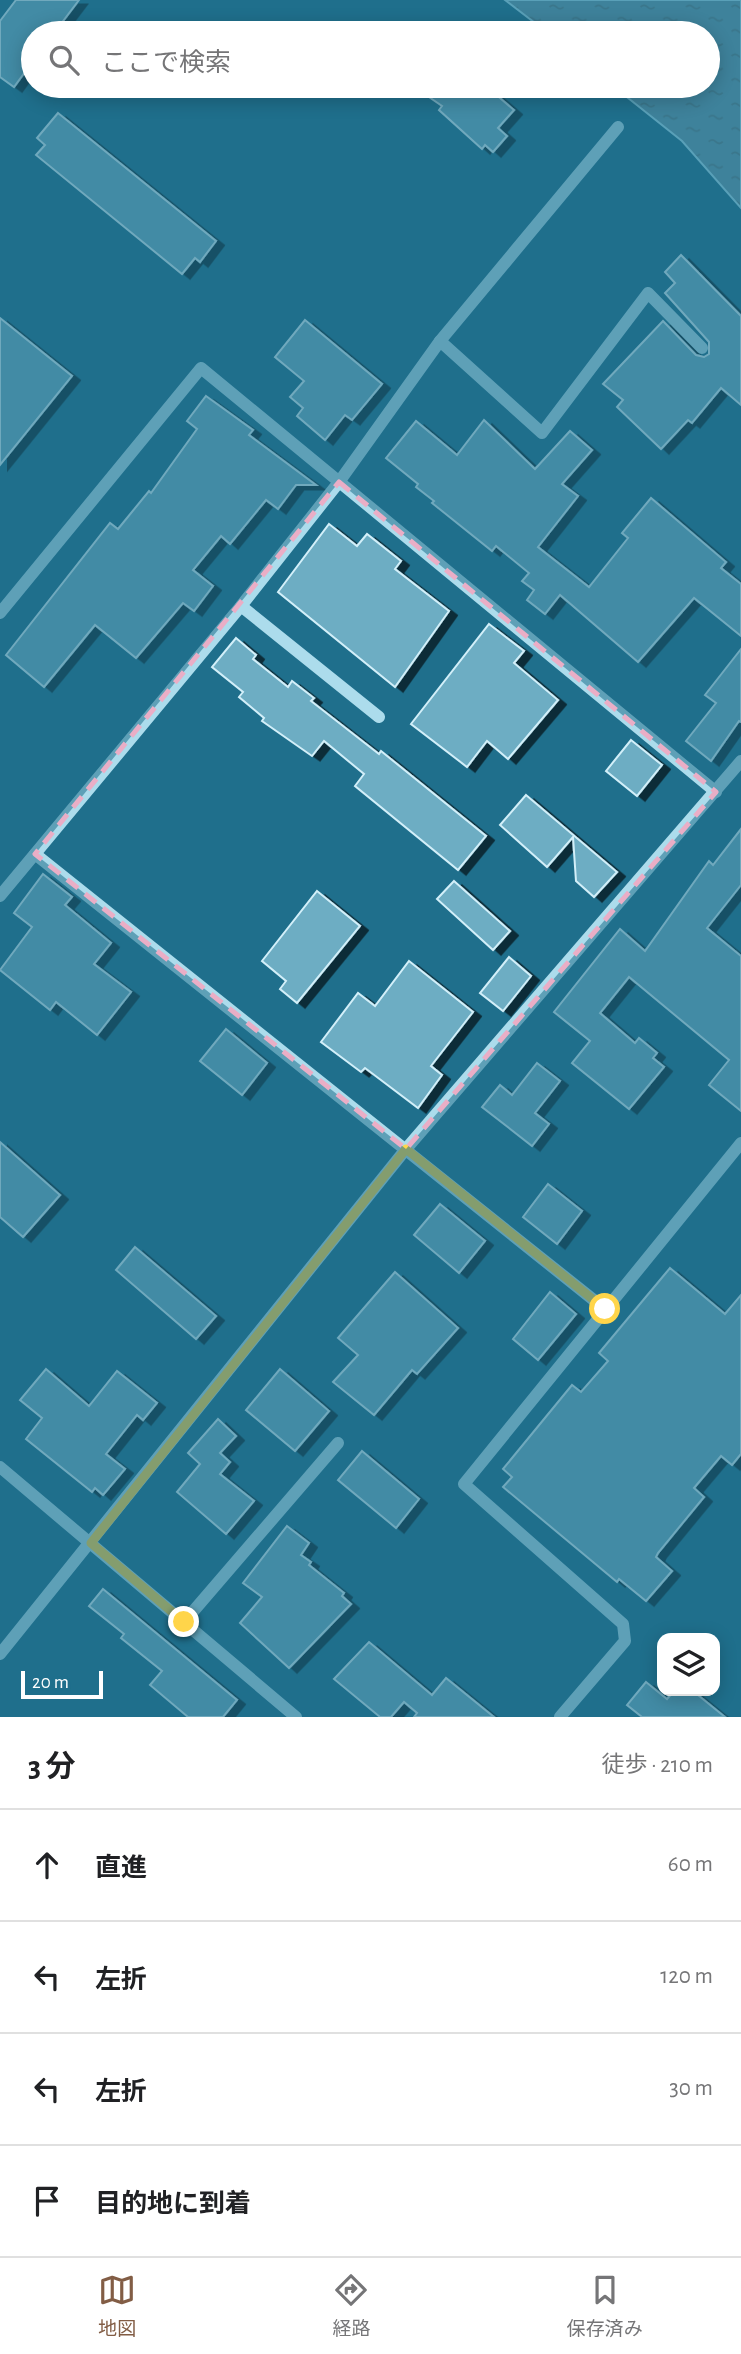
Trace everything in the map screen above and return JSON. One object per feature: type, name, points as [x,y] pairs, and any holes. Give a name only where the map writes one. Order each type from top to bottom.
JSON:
[{"type":"street","points":[[0,896],[241,606],[339,482],[440,341],[618,127]]},
{"type":"street","points":[[440,341],[542,433],[648,293],[702,348]]},
{"type":"street","points":[[0,614],[201,368],[716,792]]},
{"type":"street","points":[[241,606],[379,717]]},
{"type":"street","points":[[0,1654],[406,1149],[741,761]]},
{"type":"street","points":[[35,854],[605,1309]]},
{"type":"street","points":[[560,1717],[625,1641],[623,1624],[464,1484],[741,1143]]},
{"type":"street","points":[[184,1622],[338,1443]]},
{"type":"street","points":[[0,1467],[296,1717]]},
{"type":"highlighted area","points":[[339,482],[716,792],[406,1149],[35,854]]},
{"type":"water","points":[[505,0],[741,0],[741,208],[682,141],[628,98],[720,98],[720,21],[532,21]]},
{"type":"building","points":[[16,0],[79,0],[63,21],[21,21],[21,77],[14,87],[0,77],[0,21]]},
{"type":"building","points":[[430,98],[500,98],[514,110],[498,128],[507,136],[493,152],[485,145],[482,149],[439,110],[442,106]]},
{"type":"building","points":[[58,113],[216,241],[200,262],[195,258],[182,274],[36,155],[45,145],[37,138]]},
{"type":"building","points":[[681,255],[741,316],[741,405],[721,388],[692,423],[688,420],[661,449],[617,407],[623,400],[603,384],[663,321],[696,355],[704,357],[709,354],[709,342],[665,293],[675,283],[665,272]]},
{"type":"building","points":[[0,318],[72,376],[0,465]]},
{"type":"building","points":[[305,320],[382,384],[352,420],[345,415],[325,440],[297,416],[303,408],[290,397],[304,381],[275,357]]},
{"type":"building","points":[[206,396],[253,430],[249,435],[316,485],[296,485],[278,509],[266,500],[230,544],[221,536],[193,570],[213,586],[194,611],[183,603],[136,658],[95,625],[44,687],[6,655],[110,523],[118,529],[149,491],[151,493],[197,429],[187,421]]},
{"type":"building","points":[[484,420],[535,469],[570,431],[592,450],[562,484],[578,496],[538,547],[589,587],[628,538],[622,533],[651,498],[726,562],[721,568],[741,584],[741,636],[694,598],[638,662],[560,595],[545,614],[527,600],[534,590],[522,581],[529,573],[496,546],[492,551],[432,503],[434,501],[416,487],[418,484],[386,458],[416,421],[457,455]]},
{"type":"building","points":[[329,524],[357,546],[367,534],[401,561],[395,569],[449,611],[395,687],[278,592]]},
{"type":"building","points":[[489,624],[524,651],[514,663],[558,700],[508,759],[487,741],[467,767],[411,724]]},
{"type":"building","points":[[236,638],[256,655],[253,659],[288,687],[292,681],[314,698],[311,701],[379,754],[381,751],[486,836],[458,870],[355,786],[364,774],[324,741],[312,756],[262,721],[264,718],[239,697],[243,692],[212,667]]},
{"type":"building","points":[[741,649],[741,722],[739,721],[711,761],[686,741],[716,703],[705,695]]},
{"type":"building","points":[[631,740],[662,765],[637,796],[606,771]]},
{"type":"building","points":[[526,795],[617,872],[594,897],[576,881],[573,837],[547,867],[500,825]]},
{"type":"building","points":[[741,829],[741,885],[707,928],[741,956],[741,1111],[709,1085],[729,1060],[629,977],[600,1013],[635,1043],[639,1038],[657,1053],[653,1058],[664,1067],[629,1109],[572,1063],[590,1041],[554,1012],[620,929],[645,951],[709,861],[713,865]]},
{"type":"building","points":[[43,874],[72,897],[65,905],[111,943],[94,964],[131,992],[97,1035],[56,1002],[50,1010],[0,970],[32,927],[14,913]]},
{"type":"building","points":[[454,881],[510,931],[493,950],[437,899]]},
{"type":"building","points":[[317,891],[360,926],[297,1003],[280,989],[286,981],[262,961]]},
{"type":"building","points":[[509,957],[531,976],[503,1011],[480,993]]},
{"type":"building","points":[[409,961],[473,1012],[431,1066],[442,1075],[418,1108],[365,1068],[361,1072],[321,1042],[358,993],[375,1006]]},
{"type":"building","points":[[226,1029],[267,1063],[242,1095],[200,1061]]},
{"type":"building","points":[[537,1063],[560,1081],[535,1113],[549,1124],[532,1146],[482,1107],[500,1085],[512,1095]]},
{"type":"building","points":[[0,1142],[60,1195],[23,1237],[0,1217]]},
{"type":"building","points":[[548,1184],[582,1211],[557,1244],[523,1217]]},
{"type":"building","points":[[440,1204],[485,1241],[459,1273],[414,1235]]},
{"type":"building","points":[[135,1247],[216,1316],[196,1339],[116,1270]]},
{"type":"building","points":[[670,1268],[725,1314],[741,1295],[741,1454],[732,1465],[721,1456],[694,1488],[704,1497],[658,1553],[656,1557],[672,1571],[646,1601],[619,1579],[617,1582],[503,1487],[512,1477],[503,1469],[572,1385],[581,1392],[608,1361],[599,1353]]},
{"type":"building","points":[[395,1272],[458,1328],[417,1374],[412,1370],[374,1415],[333,1382],[358,1355],[338,1338]]},
{"type":"building","points":[[550,1292],[576,1314],[538,1360],[513,1339]]},
{"type":"building","points":[[46,1369],[89,1406],[117,1371],[157,1403],[143,1420],[137,1415],[106,1454],[125,1469],[103,1495],[95,1488],[92,1492],[26,1439],[42,1418],[20,1400]]},
{"type":"building","points":[[280,1369],[329,1411],[295,1451],[246,1410]]},
{"type":"building","points":[[218,1419],[236,1436],[220,1453],[230,1462],[220,1474],[254,1501],[226,1534],[177,1492],[200,1464],[188,1453]]},
{"type":"building","points":[[362,1451],[419,1499],[396,1528],[338,1480]]},
{"type":"building","points":[[287,1526],[309,1543],[301,1555],[311,1562],[309,1565],[344,1593],[342,1596],[351,1604],[289,1668],[240,1623],[262,1597],[243,1583]]},
{"type":"building","points":[[103,1589],[237,1700],[223,1717],[188,1717],[150,1685],[162,1671],[121,1638],[124,1634],[89,1606]]},
{"type":"building","points":[[369,1642],[432,1695],[446,1678],[494,1717],[414,1717],[417,1713],[404,1702],[391,1717],[380,1717],[334,1679]]},
{"type":"building","points":[[646,1682],[657,1691],[657,1696],[667,1699],[670,1696],[699,1696],[725,1717],[642,1717],[627,1705]]},
{"type":"route","points":[[184,1622],[91,1543],[406,1149],[605,1309]]}]
